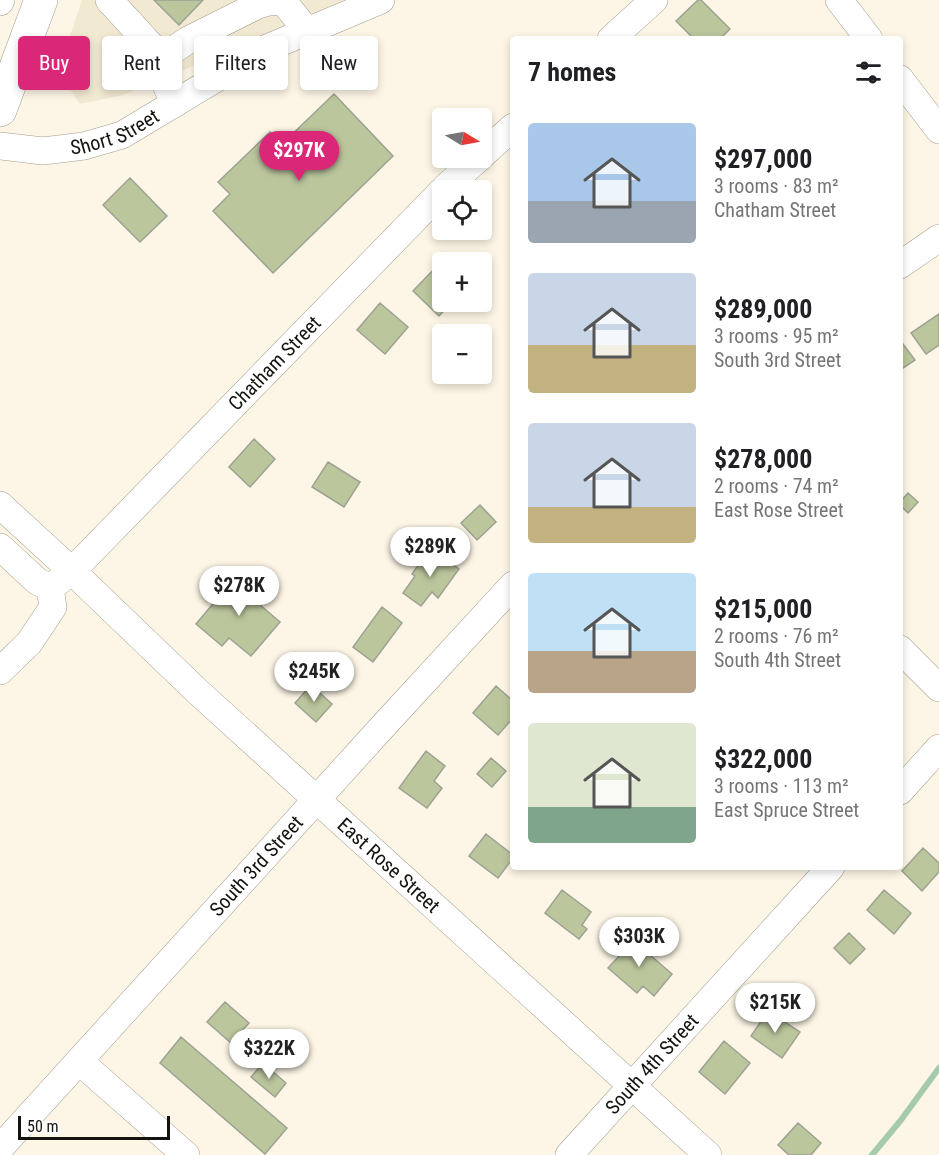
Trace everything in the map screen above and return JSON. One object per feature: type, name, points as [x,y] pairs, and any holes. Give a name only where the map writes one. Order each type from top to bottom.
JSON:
[{"type":"main road","points":[[0,110],[40,0]]},
{"type":"street","points":[[109,0],[142,36]]},
{"type":"street","points":[[182,44],[258,5],[282,0],[307,31]]},
{"type":"street","points":[[614,36],[654,0]]},
{"type":"street","points":[[839,0],[867,36]]},
{"type":"street","name":"Short Street","points":[[0,146],[43,151],[84,146],[122,135],[265,49],[362,3]]},
{"type":"street","points":[[903,83],[939,130]]},
{"type":"street","points":[[168,90],[174,104]]},
{"type":"street","name":"Chatham Street","points":[[492,145],[510,130]]},
{"type":"street","name":"Chatham Street","points":[[50,588],[72,571],[437,195],[467,168]]},
{"type":"street","points":[[903,263],[939,238]]},
{"type":"street","name":"East Rose Street","points":[[0,505],[197,691],[708,1155]]},
{"type":"street","points":[[0,547],[37,581],[50,588],[53,607],[29,643],[0,671]]},
{"type":"street","name":"South 3rd Street","points":[[0,1148],[510,588]]},
{"type":"street","points":[[903,652],[939,688]]},
{"type":"street","points":[[903,788],[939,748]]},
{"type":"street","name":"South 4th Street","points":[[569,1155],[828,870]]},
{"type":"street","points":[[80,1061],[186,1155]]},
{"type":"shaded area","points":[[82,0],[354,0],[266,36],[194,36],[194,66],[182,71],[182,36],[102,36],[102,90],[135,90],[123,95],[80,104],[70,90],[90,90],[90,36],[70,36]]},
{"type":"building","points":[[154,0],[203,0],[179,25]]},
{"type":"building","points":[[698,0],[701,0],[730,29],[723,36],[691,36],[676,21]]},
{"type":"building","points":[[334,94],[393,156],[273,273],[213,211],[230,194],[218,182],[270,132],[282,144]]},
{"type":"building","points":[[130,178],[167,216],[140,242],[103,205]]},
{"type":"building","points":[[432,271],[432,309],[413,291]]},
{"type":"building","points":[[380,303],[408,327],[385,354],[357,330]]},
{"type":"building","points":[[939,314],[939,345],[926,354],[911,333]]},
{"type":"building","points":[[903,344],[915,360],[903,368]]},
{"type":"building","points":[[254,439],[275,459],[250,487],[229,467]]},
{"type":"building","points":[[328,462],[360,482],[344,507],[312,487]]},
{"type":"building","points":[[908,493],[918,502],[908,513],[903,508],[903,499]]},
{"type":"building","points":[[480,505],[496,522],[477,540],[461,523]]},
{"type":"building","points":[[430,548],[459,569],[438,598],[432,592],[421,606],[403,593],[415,576],[412,574]]},
{"type":"building","points":[[239,573],[266,596],[259,604],[280,622],[251,656],[229,638],[222,646],[196,624]]},
{"type":"building","points":[[382,607],[402,623],[373,662],[353,647]]},
{"type":"building","points":[[311,685],[332,704],[316,722],[295,703]]},
{"type":"building","points":[[496,686],[510,698],[510,721],[498,735],[473,713]]},
{"type":"building","points":[[426,751],[445,766],[434,781],[442,788],[427,808],[399,788]]},
{"type":"building","points":[[491,758],[506,771],[492,787],[477,774]]},
{"type":"building","points":[[486,834],[510,853],[510,862],[498,878],[469,856]]},
{"type":"building","points":[[923,848],[939,863],[939,872],[922,891],[903,870]]},
{"type":"building","points":[[562,890],[591,912],[582,925],[587,929],[579,939],[545,913]]},
{"type":"building","points":[[884,890],[911,913],[894,934],[867,910]]},
{"type":"building","points":[[849,933],[865,949],[850,964],[834,948]]},
{"type":"building","points":[[626,934],[672,974],[654,996],[643,986],[637,993],[608,968],[622,953],[615,946]]},
{"type":"building","points":[[225,1002],[249,1023],[231,1043],[207,1022]]},
{"type":"building","points":[[768,1011],[800,1032],[782,1058],[751,1036]]},
{"type":"building","points":[[181,1037],[287,1128],[265,1154],[160,1063]]},
{"type":"building","points":[[724,1041],[750,1063],[725,1094],[699,1072]]},
{"type":"building","points":[[263,1063],[286,1083],[275,1097],[251,1077]]},
{"type":"building","points":[[798,1123],[821,1143],[811,1155],[789,1155],[778,1145]]},
{"type":"waterway","points":[[872,1155],[939,1068]]}]
